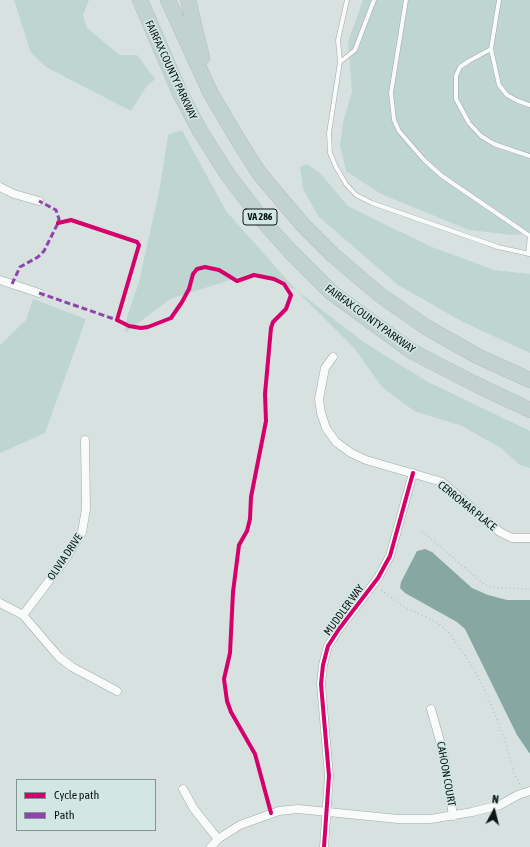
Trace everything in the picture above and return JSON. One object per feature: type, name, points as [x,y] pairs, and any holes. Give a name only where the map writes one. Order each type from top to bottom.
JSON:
[{"type":"highway","name":"FAIRFAX COUNTY PARKWAY","points":[[140,0],[180,93],[200,131],[228,175],[263,221],[290,251],[332,293],[413,352],[470,382],[530,410]]},
{"type":"highway","name":"VA 286","points":[[168,0],[211,94],[260,173],[302,224],[333,255],[380,295],[426,327],[477,356],[530,380]]},
{"type":"highway","points":[[188,0],[211,94]]},
{"type":"street","points":[[0,187],[14,194],[39,202]]},
{"type":"street","points":[[0,280],[39,293]]},
{"type":"street","name":"CERROMAR PLACE","points":[[333,357],[325,368],[319,399],[321,414],[326,428],[336,442],[351,453],[366,460],[442,482],[500,532],[512,538],[530,538]]},
{"type":"street","name":"OLIVIA DRIVE","points":[[23,615],[67,557],[82,532],[86,509],[86,440]]},
{"type":"street","name":"MUDDLER WAY","points":[[324,847],[329,776],[321,684],[323,665],[328,646],[339,628],[378,578],[390,556],[413,473]]},
{"type":"street","points":[[0,603],[23,615],[59,657],[72,667],[117,691]]},
{"type":"street","name":"CAHOON COURT","points":[[430,709],[444,754],[453,816]]},
{"type":"street","points":[[183,790],[194,810],[218,839]]},
{"type":"street","points":[[211,847],[218,839],[240,825],[279,811],[298,809],[398,819],[431,819],[453,816],[500,805],[518,795],[530,791]]},
{"type":"lane","points":[[347,0],[340,22],[338,40],[340,62],[329,133],[330,153],[336,168],[346,184],[356,195],[372,203],[498,247],[529,254],[530,236],[442,176],[424,160],[399,131],[394,120],[392,93],[406,0]]},
{"type":"lane","points":[[340,62],[355,50],[374,0]]},
{"type":"lane","points":[[499,0],[491,49],[499,85],[507,95],[530,105]]},
{"type":"lane","points":[[491,49],[460,67],[456,76],[456,99],[469,123],[481,136],[494,144],[530,156]]},
{"type":"path","points":[[422,531],[486,584],[504,588],[530,589]]},
{"type":"path","points":[[381,590],[401,605],[438,623],[449,633],[474,669],[488,697],[506,743],[514,773],[522,788]]},
{"type":"green space","points":[[14,0],[89,0],[83,15],[87,28],[120,55],[137,55],[155,79],[146,87],[131,111],[46,67],[31,53]]},
{"type":"green space","points":[[363,0],[530,0],[530,233],[513,235],[469,230],[381,194],[346,171],[340,145],[343,122],[352,92],[348,42]]},
{"type":"green space","points":[[182,130],[226,211],[296,290],[252,273],[170,299],[125,333],[127,317],[139,282],[160,187],[168,135]]},
{"type":"green space","points":[[307,164],[320,173],[348,206],[388,226],[432,247],[494,270],[530,274],[530,353],[463,322],[398,285],[319,217],[303,189],[300,167]]},
{"type":"green space","points":[[296,290],[365,343],[428,382],[530,431],[530,468],[520,465],[501,448],[462,426],[414,411],[382,387],[355,349]]},
{"type":"green space","points":[[33,299],[86,319],[45,433],[0,453],[0,345],[26,320]]},
{"type":"water","points":[[425,549],[432,552],[472,588],[488,595],[507,600],[530,600],[530,754],[517,735],[465,629],[457,622],[405,593],[400,588],[401,582],[417,551]]},
{"type":"marked path","points":[[12,284],[20,267],[38,257],[44,251],[58,223],[59,219],[56,210],[39,201]]},
{"type":"marked path","points":[[39,293],[117,320]]},
{"type":"cycle path","points":[[58,223],[71,220],[137,242],[139,245],[117,320],[129,326],[141,328],[148,327],[171,318],[189,289],[193,274],[197,269],[205,267],[219,270],[237,281],[254,275],[274,279],[284,284],[291,295],[286,309],[273,322],[271,328],[265,394],[266,421],[251,497],[250,519],[247,531],[239,545],[233,592],[230,653],[224,679],[227,701],[231,712],[255,754],[271,813]]},
{"type":"cycle path","points":[[324,847],[329,776],[321,684],[323,665],[328,646],[339,629],[378,578],[390,556],[413,473]]}]
